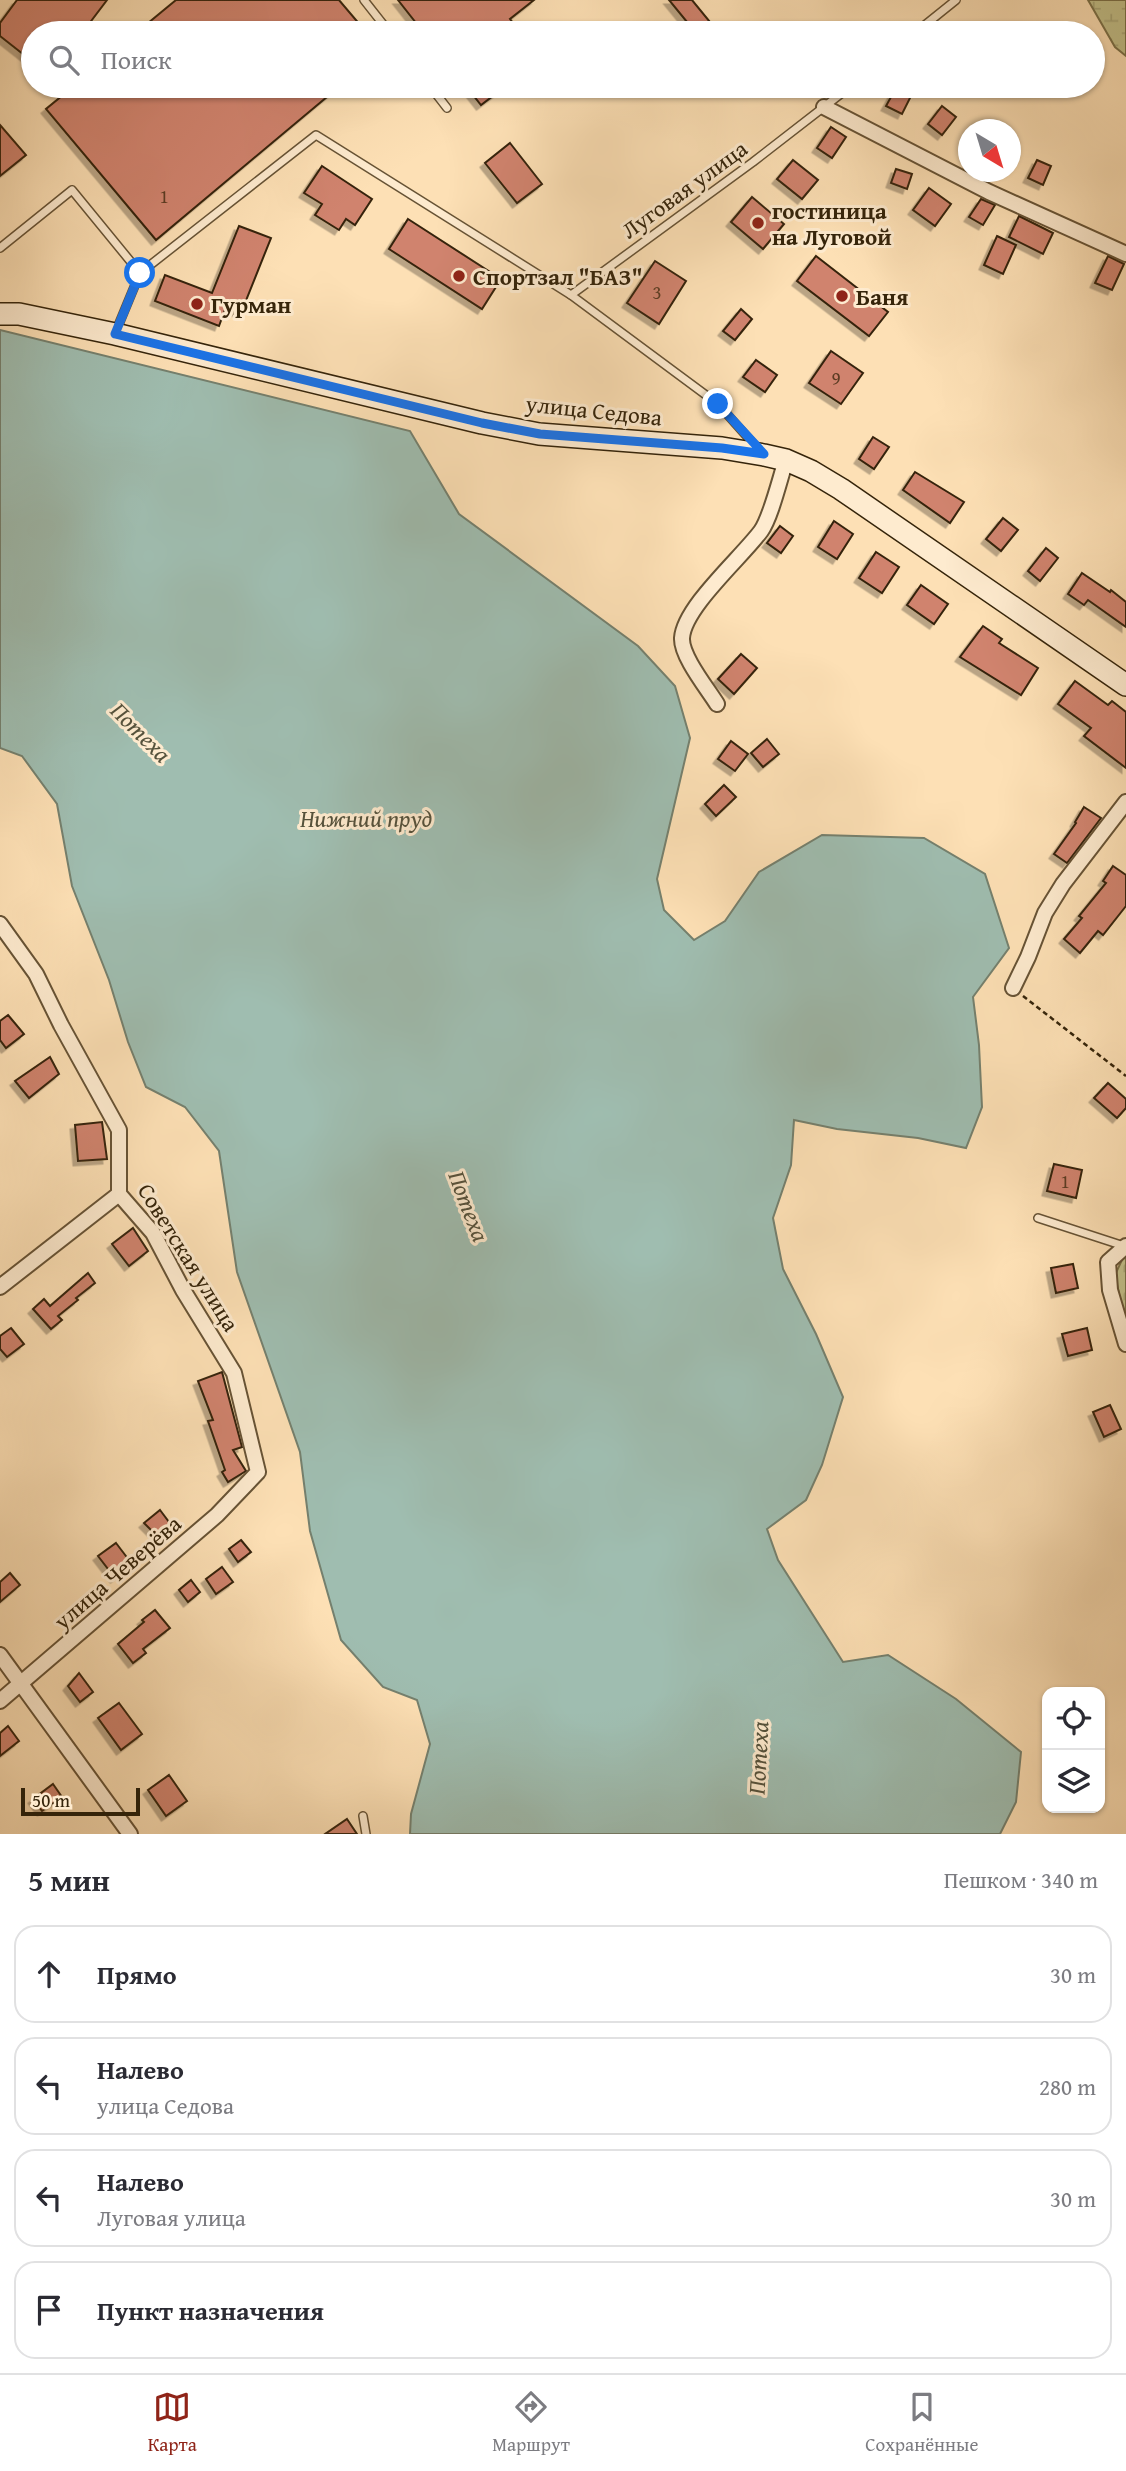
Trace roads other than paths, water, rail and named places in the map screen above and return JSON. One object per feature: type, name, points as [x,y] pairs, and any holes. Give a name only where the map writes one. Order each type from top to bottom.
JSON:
[{"type":"main road","name":"улица Седова","points":[[0,314],[19,314],[115,334],[482,423],[540,434],[722,448],[786,460],[841,489],[1126,685]]},
{"type":"street","points":[[824,107],[989,192],[1126,254]]},
{"type":"street","points":[[717,704],[684,651],[684,629],[694,611],[725,571],[763,529],[786,460]]},
{"type":"street","points":[[1013,988],[1045,913],[1063,884],[1126,802]]},
{"type":"street","name":"Советская улица","points":[[0,924],[36,974],[119,1130],[119,1194],[153,1233],[183,1290],[234,1373],[258,1472]]},
{"type":"street","points":[[0,1287],[119,1194]]},
{"type":"street","points":[[1125,1246],[1108,1262],[1110,1290],[1126,1344]]},
{"type":"street","name":"улица Чеверёва","points":[[0,1701],[217,1515],[258,1472]]},
{"type":"street","points":[[0,1655],[130,1834]]},
{"type":"lane","points":[[365,0],[381,21]]},
{"type":"lane","points":[[930,21],[956,0]]},
{"type":"lane","points":[[439,98],[447,108]]},
{"type":"lane","name":"Луговая улица","points":[[571,295],[836,98]]},
{"type":"lane","points":[[115,334],[140,273],[316,135],[571,295],[718,404],[764,454]]},
{"type":"lane","points":[[0,248],[72,190],[140,273]]},
{"type":"lane","points":[[1038,1219],[1125,1246]]},
{"type":"lane","points":[[363,1816],[366,1834]]},
{"type":"water","name":"Нижний пруд","points":[[0,330],[410,431],[459,514],[638,646],[675,686],[690,738],[657,879],[664,910],[694,940],[725,921],[759,872],[822,835],[924,838],[985,874],[1009,948],[973,997],[982,1107],[966,1148],[918,1138],[837,1129],[794,1120],[791,1165],[773,1218],[783,1269],[816,1334],[843,1397],[822,1465],[806,1500],[767,1529],[778,1560],[843,1662],[888,1655],[956,1699],[1021,1752],[1016,1802],[1000,1834],[410,1834],[411,1814],[430,1744],[417,1700],[383,1687],[341,1640],[310,1531],[300,1452],[237,1272],[219,1151],[185,1107],[146,1087],[128,1042],[109,980],[72,886],[57,804],[22,756],[0,748]]},
{"type":"place","name":"гостиница на Луговой","points":[[758,223]]},
{"type":"place","name":"Спортзал \"БАЗ\"","points":[[459,276]]},
{"type":"place","name":"Баня","points":[[842,296]]},
{"type":"place","name":"Гурман","points":[[197,304]]},
{"type":"water label","name":"Потеха","points":[[141,732]]},
{"type":"water label","name":"Потеха","points":[[469,1206]]},
{"type":"water label","name":"Потеха","points":[[758,1758]]}]
